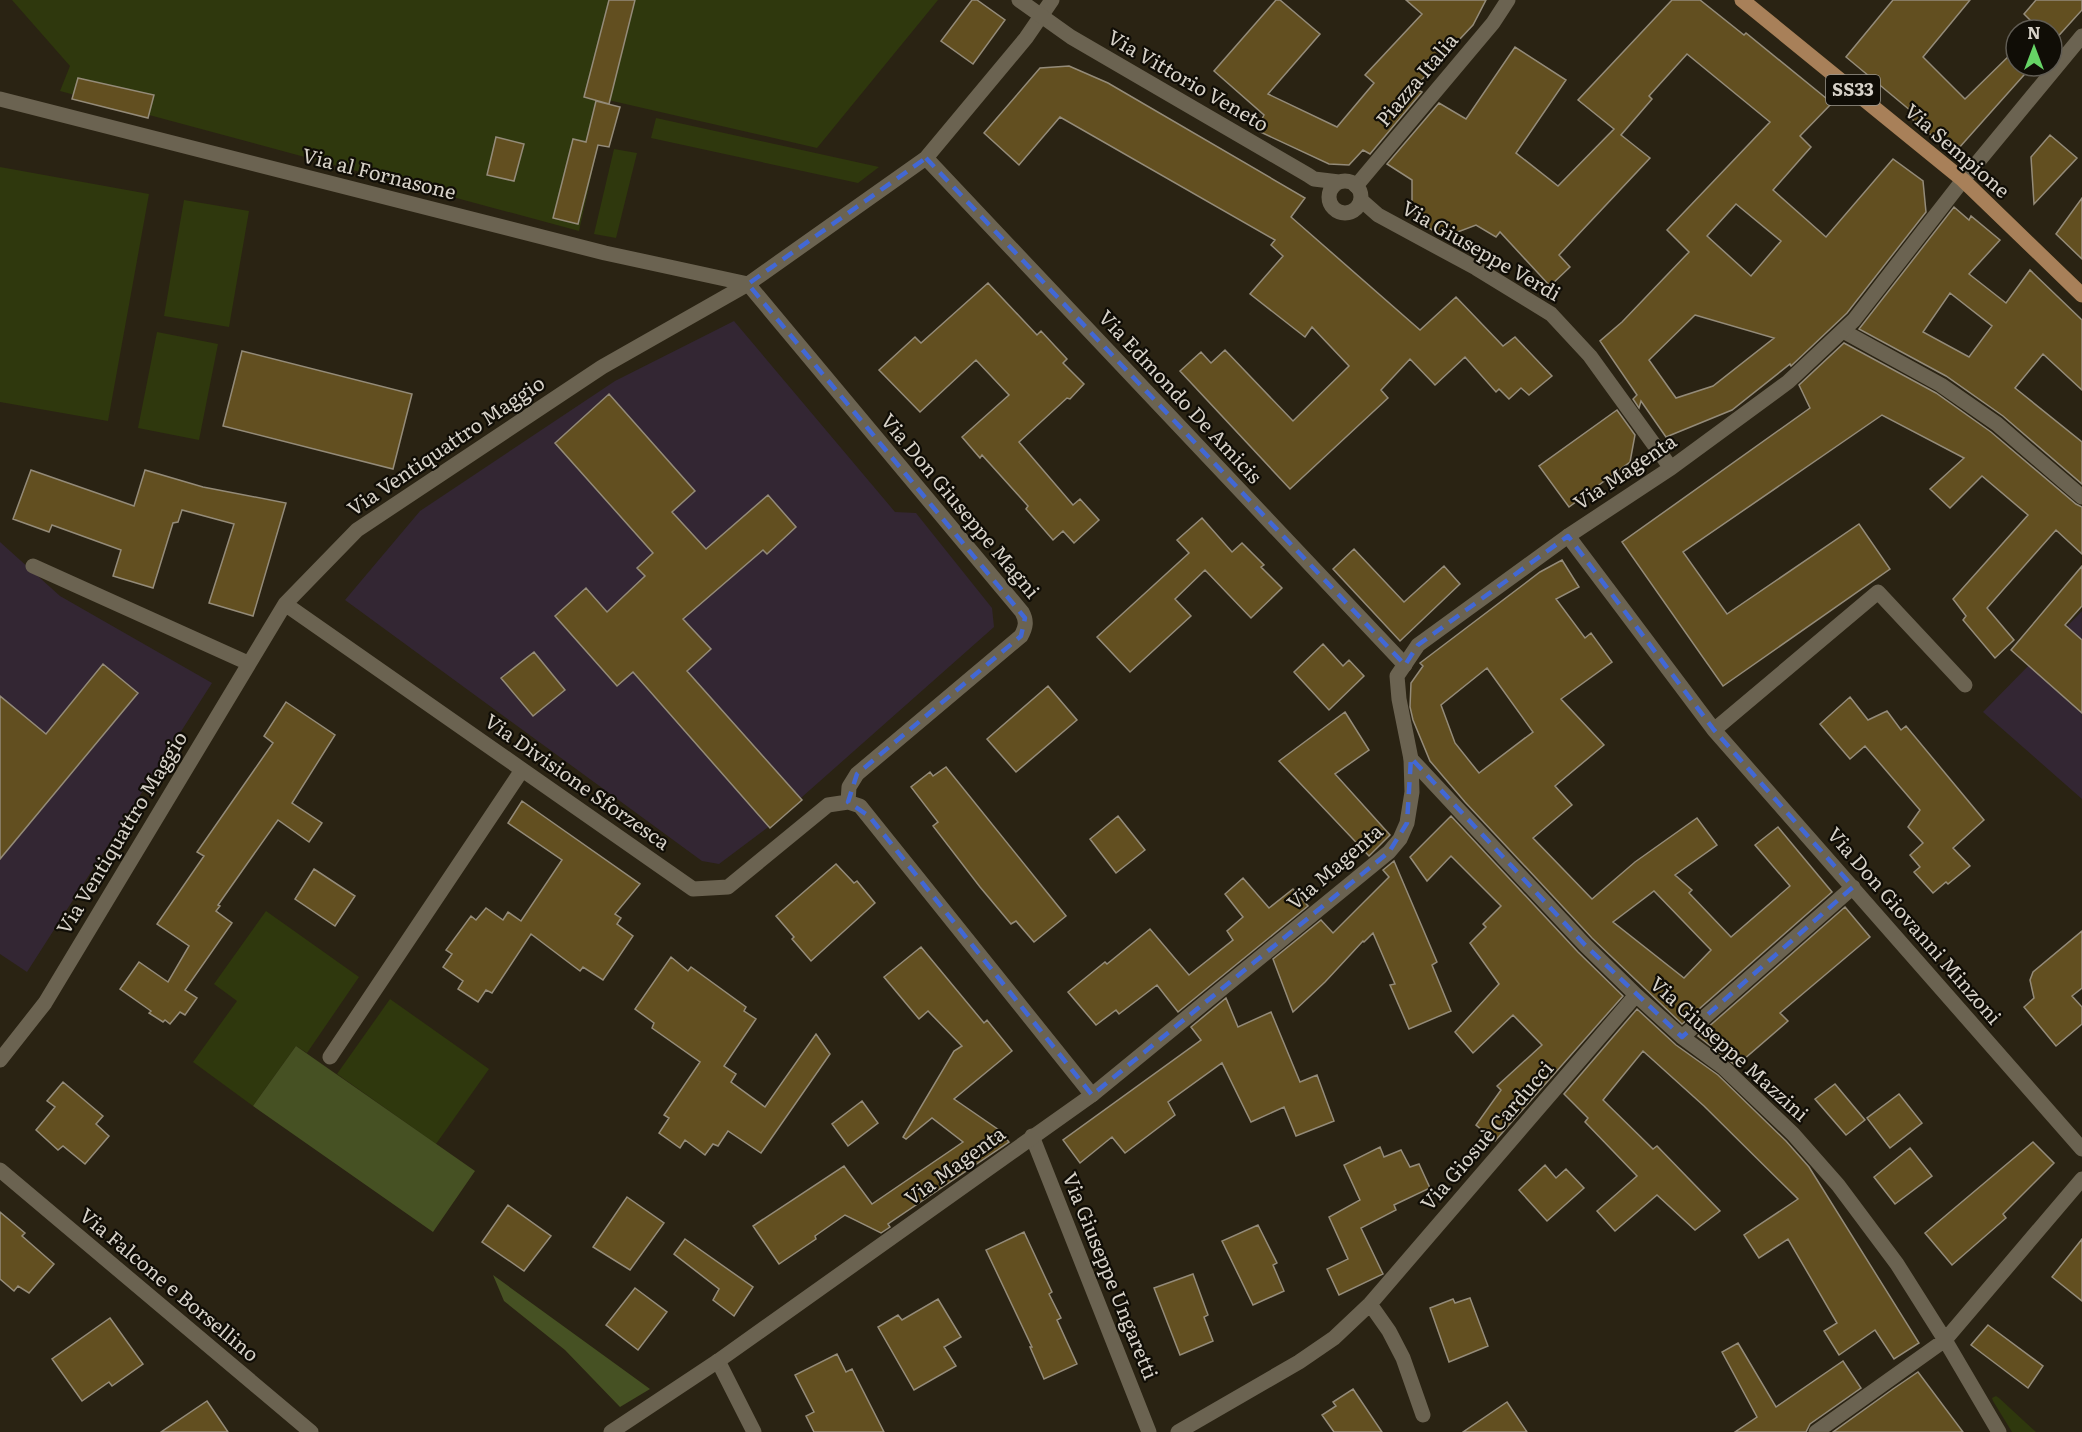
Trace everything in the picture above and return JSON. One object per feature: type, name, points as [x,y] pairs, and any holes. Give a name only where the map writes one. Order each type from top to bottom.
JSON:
[{"type":"main road","name":"Via Sempione","points":[[1742,0],[1963,180],[2082,295]]},
{"type":"street","name":"Via Vittorio Veneto","points":[[1019,0],[1041,18],[1071,37],[1314,179],[1330,198]]},
{"type":"street","name":"Via Ventiquattro Maggio","points":[[0,1060],[45,1003],[285,604],[357,530],[602,367],[748,284],[926,158],[1026,38],[1052,0]]},
{"type":"street","name":"Piazza Italia","points":[[1356,199],[1493,23],[1508,0]]},
{"type":"street","name":"Via Magenta","points":[[611,1432],[718,1361],[1092,1095],[1389,852],[1400,839],[1407,823],[1412,792],[1411,759],[1399,699],[1397,676],[1418,645],[1568,536],[1671,468],[1788,382],[1854,320],[1963,180],[2082,36]]},
{"type":"street","name":"Via al Fornasone","points":[[0,99],[605,254],[748,284]]},
{"type":"street","name":"Via Edmondo De Amicis","points":[[926,158],[1405,665]]},
{"type":"street","name":"Via Vittorio Veneto","points":[[1314,179],[1339,182]]},
{"type":"street","points":[[1348,181],[1356,199],[1342,212],[1334,207],[1330,198],[1332,189],[1339,182],[1348,181]]},
{"type":"street","name":"Via Giuseppe Verdi","points":[[1356,199],[1378,215],[1476,268],[1551,314],[1590,356],[1671,468]]},
{"type":"street","name":"Via Don Giuseppe Magni","points":[[748,284],[1025,618],[1021,636],[857,774],[849,787],[848,802]]},
{"type":"street","points":[[1843,331],[1950,391],[1997,424],[2082,497]]},
{"type":"street","name":"Via Don Giovanni Minzoni","points":[[1568,536],[1714,730],[2082,1149]]},
{"type":"street","points":[[33,566],[248,663]]},
{"type":"street","points":[[1714,730],[1878,592],[1965,685]]},
{"type":"street","name":"Via Divisione Sforzesca","points":[[285,604],[693,889],[728,887],[822,809],[828,805],[848,802]]},
{"type":"street","name":"Via Giuseppe Mazzini","points":[[1411,759],[1585,945],[1682,1037],[1724,1068],[1793,1134],[1838,1185],[1897,1264],[1999,1432]]},
{"type":"street","points":[[330,1057],[522,770]]},
{"type":"street","points":[[848,802],[860,806],[1092,1095]]},
{"type":"street","points":[[1682,1037],[1853,887]]},
{"type":"street","name":"Via Giosuè Carducci","points":[[1178,1432],[1299,1362],[1334,1338],[1370,1304],[1636,995]]},
{"type":"street","name":"Via Giuseppe Ungaretti","points":[[1032,1136],[1149,1432]]},
{"type":"street","name":"Via Falcone e Borsellino","points":[[0,1170],[311,1432]]},
{"type":"street","points":[[1816,1432],[1945,1340],[2082,1179]]},
{"type":"street","points":[[1370,1304],[1389,1331],[1403,1358],[1423,1415]]},
{"type":"street","points":[[718,1361],[754,1432]]},
{"type":"highlighted area","points":[[926,158],[1405,665],[1418,645],[1568,536],[1714,730],[1853,887],[1682,1037],[1585,945],[1411,758],[1407,823],[1389,852],[1092,1095],[869,816],[848,802],[857,774],[1021,636],[1025,618],[748,284]]},
{"type":"shaded area","points":[[734,321],[895,512],[916,513],[992,608],[994,627],[767,828],[719,864],[702,861],[345,600],[420,511],[615,381]]},
{"type":"shaded area","points":[[0,542],[60,596],[212,683],[27,972],[0,954]]},
{"type":"shaded area","points":[[2082,611],[2082,799],[1983,712]]},
{"type":"green space","points":[[12,0],[938,0],[817,148],[608,100],[579,231],[60,91],[70,66]]},
{"type":"green space","points":[[656,118],[879,167],[858,183],[651,138]]},
{"type":"green space","points":[[614,149],[637,153],[616,238],[594,234]]},
{"type":"green space","points":[[0,167],[149,194],[108,421],[0,402]]},
{"type":"green space","points":[[184,200],[249,211],[229,327],[164,316]]},
{"type":"green space","points":[[157,332],[218,344],[199,440],[138,428]]},
{"type":"green space","points":[[266,911],[359,977],[307,1053],[296,1046],[253,1106],[193,1062],[237,1001],[214,984]]},
{"type":"green space","points":[[390,999],[489,1069],[436,1144],[337,1074]]},
{"type":"green space","points":[[296,1046],[475,1171],[433,1232],[253,1106]]},
{"type":"green space","points":[[493,1275],[650,1389],[620,1407],[565,1350],[504,1301]]},
{"type":"green space","points":[[1996,1396],[2036,1432],[2012,1432],[1993,1401],[1992,1398]]},
{"type":"building","points":[[609,0],[635,0],[609,104],[584,97]]},
{"type":"building","points":[[972,0],[977,0],[1005,20],[973,64],[941,41]]},
{"type":"building","points":[[1276,0],[1280,0],[1320,34],[1268,94],[1337,127],[1374,83],[1365,75],[1422,14],[1406,0],[1486,0],[1473,25],[1414,88],[1422,92],[1370,154],[1363,150],[1349,165],[1329,164],[1256,130],[1264,115],[1214,71]]},
{"type":"building","points":[[1672,0],[1700,0],[1744,35],[1746,33],[1832,103],[1800,136],[1811,147],[1773,190],[1826,237],[1893,159],[1923,181],[1926,212],[1847,313],[1791,366],[1790,364],[1732,410],[1666,437],[1641,401],[1639,408],[1633,399],[1637,395],[1600,341],[1622,322],[1689,252],[1667,230],[1770,122],[1687,54],[1649,96],[1652,99],[1621,135],[1650,158],[1559,255],[1570,267],[1550,286],[1500,232],[1496,237],[1476,225],[1455,233],[1444,234],[1423,225],[1416,216],[1412,204],[1412,180],[1387,164],[1439,103],[1466,119],[1515,47],[1566,80],[1516,153],[1558,186],[1614,129],[1578,100]],"holes":[[[1736,204],[1781,241],[1751,276],[1707,236]],[[1695,315],[1774,338],[1713,386],[1676,398],[1649,360]]]},
{"type":"building","points":[[1893,0],[1970,0],[1923,57],[1965,99],[2004,61],[2004,78],[2021,78],[1958,149],[1948,149],[1907,115],[1911,111],[1846,57]]},
{"type":"building","points":[[2036,0],[2082,0],[2082,10],[2064,30],[2064,18],[2028,18],[2024,14]]},
{"type":"building","points":[[1069,66],[1108,83],[1305,198],[1291,217],[1420,330],[1456,297],[1503,346],[1515,337],[1552,376],[1529,395],[1521,388],[1509,399],[1499,389],[1496,392],[1465,357],[1435,385],[1410,359],[1381,390],[1388,398],[1290,489],[1180,371],[1201,352],[1211,363],[1225,350],[1293,421],[1349,366],[1312,327],[1305,337],[1250,294],[1283,256],[1271,245],[1275,240],[1060,117],[1019,165],[984,133],[1040,68]]},
{"type":"building","points":[[78,78],[154,95],[148,118],[72,99]]},
{"type":"building","points":[[596,101],[620,107],[609,147],[598,145],[578,224],[553,218],[573,139],[586,142]]},
{"type":"building","points":[[2050,135],[2077,158],[2034,204],[2031,157]]},
{"type":"building","points":[[496,137],[524,144],[514,181],[487,175]]},
{"type":"building","points":[[2082,198],[2082,259],[2056,234]]},
{"type":"building","points":[[1954,207],[1969,220],[1971,216],[2000,240],[1969,274],[2006,303],[2030,270],[2082,320],[2082,390],[2043,354],[2015,388],[2082,442],[2082,484],[2003,416],[1946,376],[1859,329]],"holes":[[[1950,293],[1992,326],[1969,357],[1923,332]]]},
{"type":"building","points":[[988,283],[1037,335],[1041,331],[1067,359],[1063,363],[1084,384],[1070,399],[1067,398],[1019,442],[1073,505],[1080,499],[1099,520],[1074,543],[1063,531],[1053,540],[1026,509],[1028,506],[982,455],[980,458],[962,437],[1009,395],[976,360],[920,412],[879,370],[915,337],[921,343]]},
{"type":"building","points":[[1844,343],[1936,393],[1991,432],[2082,507],[2082,554],[2056,530],[1987,608],[2014,640],[1995,658],[1963,620],[1966,616],[1953,599],[2028,515],[1982,476],[1950,508],[1930,489],[1964,458],[1882,415],[1683,552],[1727,614],[1859,524],[1890,569],[1723,686],[1622,542],[1810,408],[1799,385]]},
{"type":"building","points":[[242,351],[412,394],[393,469],[223,426]]},
{"type":"building","points":[[609,394],[695,491],[672,512],[706,549],[768,495],[796,527],[767,554],[763,550],[683,619],[711,649],[687,671],[802,800],[770,828],[633,672],[617,686],[555,616],[586,588],[607,612],[645,576],[637,568],[653,553],[555,443]]},
{"type":"building","points":[[1617,410],[1635,435],[1630,462],[1569,507],[1539,466]]},
{"type":"building","points":[[31,470],[134,506],[145,470],[203,487],[286,503],[253,616],[209,603],[234,524],[182,510],[178,522],[173,523],[153,588],[113,576],[121,550],[52,525],[49,532],[13,519]]},
{"type":"building","points":[[1202,518],[1232,552],[1242,543],[1264,565],[1261,567],[1282,588],[1251,618],[1205,570],[1175,599],[1191,616],[1130,672],[1097,637],[1189,553],[1177,540]]},
{"type":"building","points":[[1354,549],[1404,602],[1444,566],[1460,584],[1400,641],[1333,569]]},
{"type":"building","points":[[1562,560],[1579,587],[1556,599],[1585,638],[1591,633],[1612,662],[1561,699],[1604,745],[1555,786],[1572,805],[1533,838],[1592,899],[1635,862],[1697,818],[1717,845],[1675,875],[1692,890],[1689,893],[1731,937],[1790,886],[1755,845],[1778,827],[1832,892],[1682,1024],[1592,938],[1465,802],[1430,761],[1413,720],[1410,707],[1411,683],[1423,666],[1420,663],[1540,572]],"holes":[[[1487,668],[1533,732],[1479,773],[1455,743],[1441,705]],[[1654,891],[1711,950],[1684,978],[1613,922]]]},
{"type":"building","points":[[2082,566],[2082,606],[2065,625],[2082,640],[2082,713],[2011,650]]},
{"type":"building","points":[[1323,644],[1343,666],[1349,660],[1364,676],[1329,710],[1294,672]]},
{"type":"building","points":[[534,652],[565,690],[533,716],[501,678]]},
{"type":"building","points":[[103,664],[138,693],[0,859],[0,696],[46,734]]},
{"type":"building","points":[[1048,686],[1077,720],[1016,772],[987,739]]},
{"type":"building","points":[[1850,697],[1868,720],[1887,711],[1901,730],[1906,726],[1984,820],[1953,848],[1970,866],[1933,893],[1914,872],[1920,867],[1910,855],[1923,843],[1908,827],[1920,810],[1865,746],[1850,759],[1820,724]]},
{"type":"building","points":[[286,702],[335,735],[292,803],[322,823],[309,842],[278,820],[218,905],[220,906],[216,911],[232,923],[185,990],[197,998],[185,1015],[180,1012],[170,1024],[165,1020],[163,1022],[120,989],[139,962],[168,982],[189,946],[157,924],[204,856],[197,852],[273,743],[264,736]]},
{"type":"building","points":[[1345,712],[1369,750],[1335,774],[1390,835],[1369,856],[1279,761]]},
{"type":"building","points":[[946,767],[1066,916],[1034,942],[1016,921],[1011,924],[980,887],[933,826],[938,822],[911,787],[930,772],[933,776]]},
{"type":"building","points":[[522,801],[640,884],[615,914],[621,918],[617,924],[633,936],[603,980],[583,967],[580,971],[531,934],[492,993],[486,990],[478,1002],[458,989],[463,981],[443,967],[452,954],[446,950],[471,916],[476,920],[486,908],[503,920],[508,912],[521,921],[562,860],[508,823]]},
{"type":"building","points":[[1118,816],[1145,850],[1116,873],[1090,839]]},
{"type":"building","points":[[1451,816],[1578,952],[1623,996],[1495,1141],[1476,1125],[1501,1090],[1497,1086],[1542,1045],[1513,1015],[1473,1053],[1455,1032],[1499,984],[1470,943],[1486,927],[1483,924],[1501,906],[1451,856],[1427,881],[1410,857]]},
{"type":"building","points":[[1394,861],[1437,962],[1432,965],[1451,1011],[1409,1029],[1390,985],[1395,984],[1373,933],[1293,1012],[1273,959],[1321,920],[1333,933],[1389,877],[1383,870]]},
{"type":"building","points":[[836,864],[854,883],[857,881],[875,903],[811,961],[776,916]]},
{"type":"building","points":[[314,869],[355,896],[335,926],[295,899]]},
{"type":"building","points":[[1243,878],[1269,908],[1293,889],[1308,906],[1178,1012],[1157,985],[1119,1014],[1116,1010],[1096,1025],[1068,992],[1150,929],[1189,975],[1233,940],[1227,931],[1243,917],[1225,894]]},
{"type":"building","points":[[1845,907],[1870,937],[1780,1013],[1788,1021],[1736,1066],[1698,1036]]},
{"type":"building","points":[[2082,931],[2082,988],[2072,996],[2082,1007],[2082,1024],[2056,1046],[2024,1007],[2034,998],[2030,980],[2033,972]]},
{"type":"building","points":[[921,947],[984,1023],[987,1020],[1012,1051],[954,1099],[999,1130],[1009,1142],[888,1224],[890,1227],[881,1233],[845,1215],[815,1236],[816,1239],[779,1264],[753,1226],[844,1166],[872,1204],[963,1142],[932,1118],[906,1139],[903,1137],[954,1051],[962,1046],[928,1011],[919,1019],[884,977]]},
{"type":"building","points":[[671,957],[688,971],[691,967],[746,1007],[744,1011],[756,1019],[724,1066],[736,1074],[731,1082],[765,1107],[816,1034],[830,1054],[761,1153],[728,1131],[718,1146],[713,1144],[705,1155],[685,1140],[680,1148],[659,1133],[669,1118],[664,1115],[700,1062],[652,1028],[654,1023],[635,1009]]},
{"type":"building","points":[[1226,998],[1238,1027],[1271,1012],[1300,1082],[1317,1075],[1334,1121],[1296,1136],[1284,1107],[1251,1122],[1222,1063],[1168,1102],[1175,1115],[1125,1153],[1112,1137],[1080,1163],[1063,1140],[1201,1040],[1191,1027]]},
{"type":"building","points":[[1637,1009],[1676,1045],[1718,1075],[1786,1141],[1809,1167],[1919,1343],[1894,1359],[1875,1330],[1839,1355],[1824,1331],[1837,1323],[1788,1239],[1759,1258],[1744,1235],[1798,1199],[1704,1106],[1643,1051],[1603,1100],[1653,1149],[1657,1146],[1720,1211],[1695,1230],[1657,1195],[1615,1231],[1597,1211],[1637,1176],[1585,1122],[1588,1118],[1564,1094]]},
{"type":"building","points":[[63,1082],[103,1116],[96,1124],[109,1136],[85,1164],[63,1146],[58,1150],[36,1130],[55,1107],[47,1101]]},
{"type":"building","points":[[1835,1084],[1865,1120],[1846,1135],[1815,1099]]},
{"type":"building","points":[[1899,1094],[1922,1123],[1890,1148],[1867,1118]]},
{"type":"building","points":[[862,1101],[878,1123],[848,1146],[832,1124]]},
{"type":"building","points":[[2033,1142],[2054,1163],[2003,1214],[2006,1218],[1952,1265],[1925,1233]]},
{"type":"building","points":[[1380,1147],[1384,1157],[1401,1150],[1410,1167],[1419,1164],[1430,1188],[1394,1205],[1396,1210],[1361,1228],[1383,1274],[1339,1295],[1327,1269],[1348,1259],[1329,1217],[1360,1200],[1344,1165]]},
{"type":"building","points":[[1910,1148],[1932,1176],[1895,1204],[1874,1177]]},
{"type":"building","points":[[1545,1165],[1556,1178],[1566,1169],[1584,1188],[1547,1221],[1519,1190]]},
{"type":"building","points":[[627,1197],[664,1223],[630,1270],[593,1247]]},
{"type":"building","points":[[508,1205],[551,1236],[524,1271],[482,1242]]},
{"type":"building","points":[[0,1212],[25,1233],[22,1236],[54,1264],[29,1293],[18,1286],[14,1291],[0,1279]]},
{"type":"building","points":[[1258,1225],[1277,1263],[1273,1265],[1284,1291],[1253,1305],[1222,1241]]},
{"type":"building","points":[[1024,1232],[1052,1292],[1049,1294],[1061,1318],[1057,1320],[1077,1364],[1044,1379],[1030,1347],[1032,1347],[986,1250]]},
{"type":"building","points":[[685,1239],[753,1287],[734,1316],[713,1300],[719,1289],[674,1254]]},
{"type":"building","points":[[2082,1239],[2082,1301],[2052,1277]]},
{"type":"building","points":[[1193,1274],[1208,1315],[1204,1317],[1213,1341],[1180,1355],[1154,1288]]},
{"type":"building","points":[[635,1288],[667,1312],[638,1350],[606,1325]]},
{"type":"building","points":[[1470,1298],[1488,1346],[1449,1362],[1430,1308],[1453,1299],[1455,1303]]},
{"type":"building","points":[[938,1299],[961,1337],[944,1347],[956,1366],[914,1390],[878,1327],[898,1315],[902,1320]]},
{"type":"building","points":[[110,1318],[143,1364],[112,1386],[109,1382],[82,1401],[52,1359]]},
{"type":"building","points":[[1988,1325],[2043,1366],[2028,1388],[1971,1345]]},
{"type":"building","points":[[1738,1343],[1776,1407],[1843,1361],[1861,1388],[1810,1424],[1806,1432],[1735,1432],[1757,1417],[1722,1352]]},
{"type":"building","points":[[837,1354],[846,1372],[852,1369],[884,1432],[814,1432],[806,1416],[814,1412],[795,1375]]},
{"type":"building","points":[[1918,1372],[1963,1432],[1833,1432],[1893,1389]]},
{"type":"building","points":[[1353,1389],[1382,1432],[1334,1432],[1322,1415],[1336,1406],[1333,1402]]},
{"type":"building","points":[[207,1401],[228,1432],[161,1432]]},
{"type":"building","points":[[1507,1402],[1527,1432],[1463,1432]]}]
